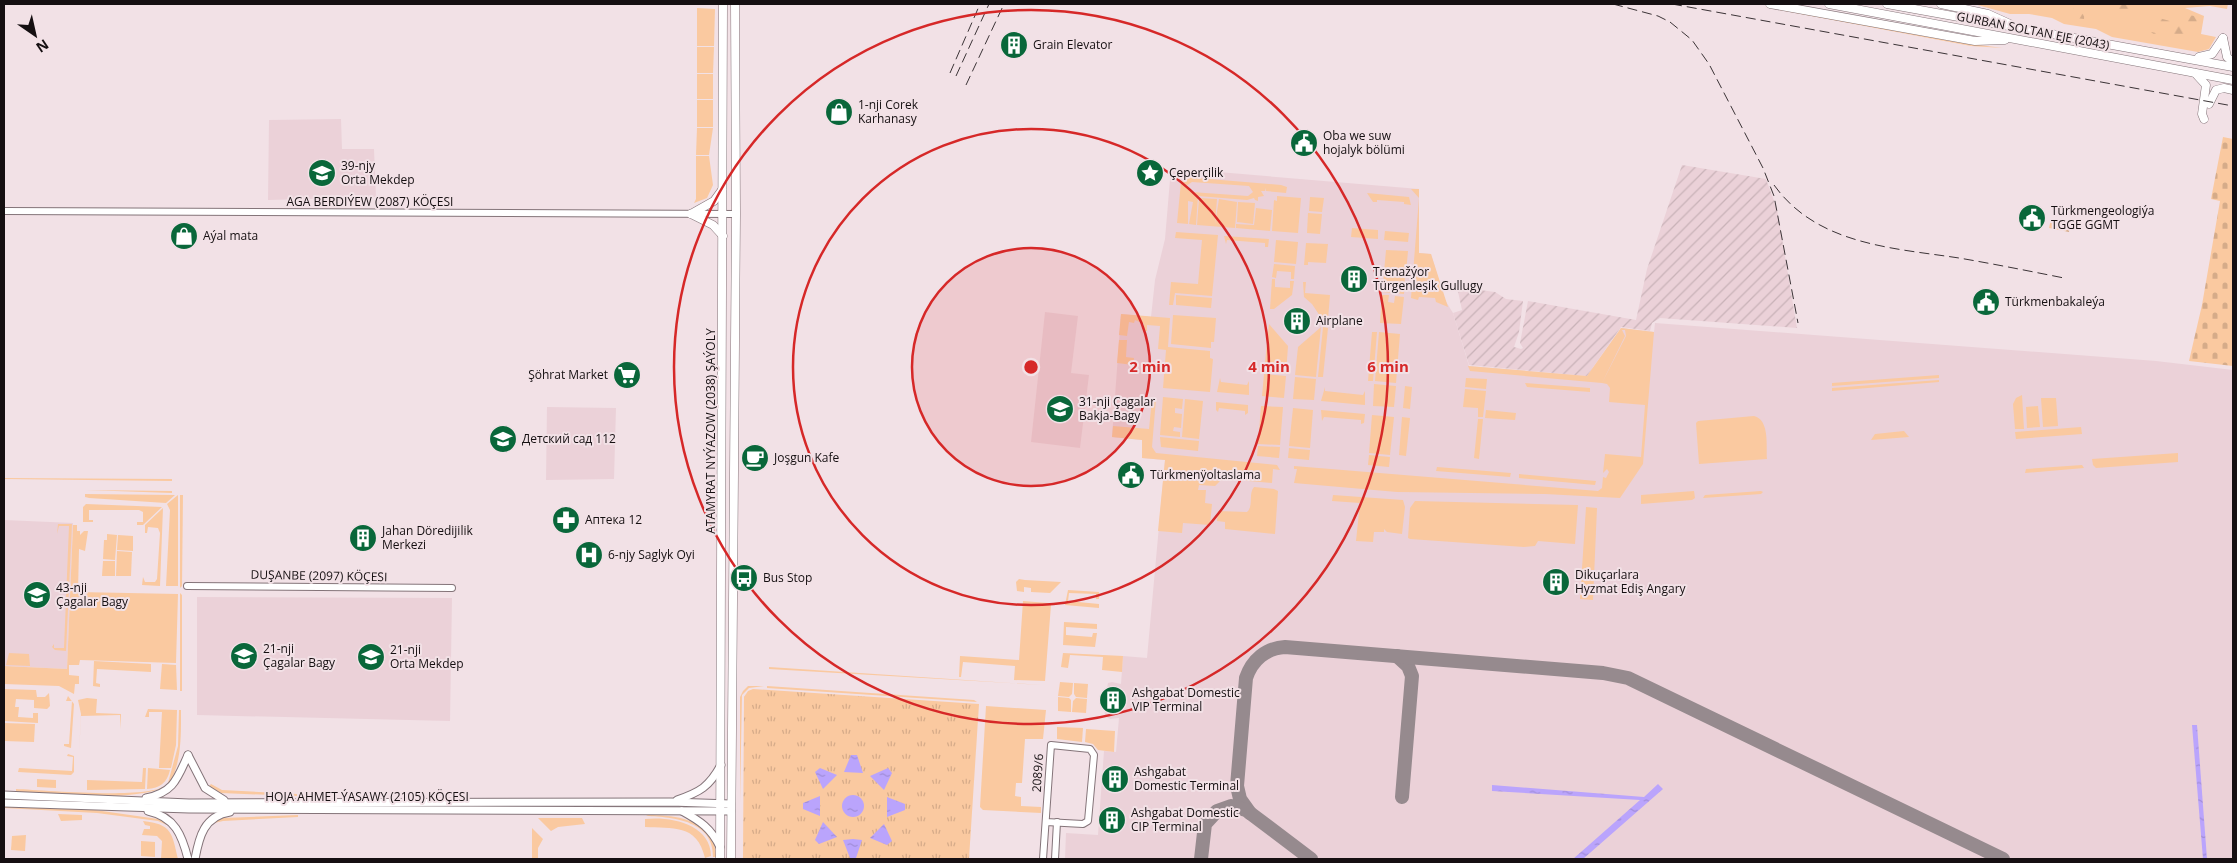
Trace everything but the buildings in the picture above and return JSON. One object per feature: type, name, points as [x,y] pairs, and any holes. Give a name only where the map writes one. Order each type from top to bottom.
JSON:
[{"type":"main road","name":"ATAMYRAT NYÝAZOW (2038) ŞAÝOLY","points":[[720,859],[723,4]]},
{"type":"main road","name":"ATAMYRAT NYÝAZOW (2038) ŞAÝOLY","points":[[731,859],[736,214],[735,4]]},
{"type":"main road","points":[[1770,4],[1975,41],[2016,40]]},
{"type":"main road","name":"GURBAN SOLTAN EJE (2043)","points":[[1828,4],[2233,80]]},
{"type":"main road","name":"GURBAN SOLTAN EJE (2043)","points":[[1887,4],[2233,67]]},
{"type":"main road","points":[[1941,4],[1988,14],[2019,28]]},
{"type":"main road","points":[[2190,58],[2212,54],[2223,38],[2227,57],[2233,62]]},
{"type":"main road","points":[[2196,72],[2206,85],[2202,114],[2204,119],[2213,93],[2220,89],[2233,90]]},
{"type":"main road","points":[[691,214],[714,201],[723,188]]},
{"type":"main road","points":[[691,214],[713,224],[723,236]]},
{"type":"main road","points":[[135,804],[158,796],[168,790],[175,782],[188,755],[205,788],[227,801]]},
{"type":"main road","points":[[672,802],[694,794],[708,786],[721,763]]},
{"type":"main road","name":"HOJA AHMET ÝASAWY (2105) KÖÇESI","points":[[4,795],[135,804],[227,801],[672,802],[731,808]]},
{"type":"main road","name":"HOJA AHMET ÝASAWY (2105) KÖÇESI","points":[[4,802],[135,804],[257,809],[679,810],[721,807]]},
{"type":"main road","points":[[135,804],[174,823],[182,837],[188,859]]},
{"type":"main road","points":[[196,859],[200,836],[211,819],[225,813],[257,809]]},
{"type":"main road","points":[[679,810],[704,824],[713,833],[720,849]]},
{"type":"street","name":"AGA BERDIÝEW (2087) KÖÇESI","points":[[4,211],[736,214]]},
{"type":"street","name":"DUŞANBE (2097) KÖÇESI","points":[[187,586],[452,588]]},
{"type":"street","name":"2089/6","points":[[1043,859],[1051,745],[1090,749],[1094,755],[1088,821],[1085,824],[1057,822]]},
{"type":"street","points":[[1046,819],[1057,822],[1055,859]]},
{"type":"shaded area","name":"39-njy Orta Mekdep","points":[[341,119],[342,149],[374,149],[376,197],[268,200],[269,120]]},
{"type":"shaded area","points":[[1682,165],[1766,179],[1777,209],[1797,328],[1660,318],[1652,323],[1650,331],[1621,327],[1587,376],[1469,365],[1453,313],[1462,310],[1457,287],[1495,292],[1506,299],[1523,301],[1519,332],[1514,347],[1521,349],[1523,348],[1520,343],[1528,301],[1636,320],[1647,269]]},
{"type":"shaded area","points":[[1171,168],[1419,189],[1419,253],[1431,254],[1445,300],[1453,313],[1469,366],[1587,376],[1621,328],[1654,332],[1655,323],[2156,361],[2233,370],[2233,859],[1065,859],[1066,833],[1098,835],[1104,751],[1116,752],[1119,718],[1110,719],[1105,716],[1104,703],[1108,683],[1121,684],[1123,656],[1147,658],[1165,460],[1142,458],[1142,440],[1112,437],[1121,314],[1151,317],[1155,280],[1165,239]]},
{"type":"shaded area","name":"31-nji Çagalar Bakja-Bagy","points":[[1045,312],[1078,316],[1071,373],[1089,375],[1080,448],[1031,442]]},
{"type":"shaded area","points":[[547,407],[616,408],[614,479],[546,480]]},
{"type":"shaded area","name":"Детский сад 112","points":[[494,428],[512,428],[513,450],[493,450]]},
{"type":"shaded area","name":"43-nji Çagalar Bagy","points":[[4,520],[73,523],[67,669],[4,666]]},
{"type":"shaded area","name":"21-nji Orta Mekdep","points":[[197,597],[452,598],[450,721],[197,715]]},
{"type":"green space","points":[[1974,4],[2228,4],[2227,9],[2210,6],[2185,8],[2204,16],[2201,34],[2216,37],[2209,49],[2198,52],[2112,37],[2096,29],[2064,24],[2052,18],[2029,14],[2010,14]]},
{"type":"green space","points":[[2074,4],[2085,4],[2084,19],[2067,17],[2068,10],[2073,11]]},
{"type":"green space","points":[[2117,4],[2131,4],[2126,18],[2117,14]]},
{"type":"green space","points":[[1764,7],[1971,44],[2003,48],[1971,46]]},
{"type":"green space","points":[[697,8],[715,9],[714,46],[697,46]]},
{"type":"green space","points":[[2177,13],[2200,17],[2200,30],[2195,36],[2159,39],[2151,32],[2162,34],[2165,30],[2156,26],[2155,20],[2159,18],[2170,21]]},
{"type":"green space","points":[[697,47],[714,47],[713,73],[697,73]]},
{"type":"green space","points":[[697,74],[713,74],[713,99],[697,99]]},
{"type":"green space","points":[[697,100],[713,100],[713,127],[697,127]]},
{"type":"green space","points":[[697,128],[713,128],[709,155],[696,155]]},
{"type":"green space","points":[[2223,137],[2233,139],[2233,366],[2189,361],[2202,305],[2220,201],[2211,199]]},
{"type":"green space","points":[[696,156],[709,156],[713,185],[707,198],[694,203],[696,199]]},
{"type":"green space","points":[[1185,177],[1287,187],[1286,193],[1266,191],[1265,188],[1265,191],[1261,191],[1264,196],[1258,197],[1258,201],[1254,198],[1247,200],[1198,196],[1196,225],[1189,224],[1193,202],[1188,201],[1188,224],[1177,223],[1181,182]],"holes":[[[1192,182],[1249,186],[1253,192],[1248,196],[1191,192],[1186,186]]]},
{"type":"green space","points":[[1411,189],[1419,189],[1419,198]]},
{"type":"green space","points":[[1367,193],[1409,197],[1411,205],[1404,204],[1404,202],[1377,200],[1377,202],[1373,202]]},
{"type":"green space","points":[[1277,196],[1301,198],[1298,233],[1272,231],[1274,200],[1277,201]]},
{"type":"green space","points":[[1310,197],[1324,198],[1322,212],[1309,211]]},
{"type":"green space","points":[[1199,198],[1217,199],[1215,224],[1219,199],[1237,202],[1235,228],[1197,225]]},
{"type":"green space","points":[[1419,198],[1419,253],[1431,254],[1448,307],[1436,302],[1435,298],[1419,297],[1418,300],[1411,298]]},
{"type":"green space","points":[[1238,202],[1255,203],[1253,224],[1237,222]]},
{"type":"green space","points":[[1256,208],[1272,210],[1270,231],[1236,228],[1236,224],[1254,225]]},
{"type":"green space","points":[[1308,213],[1322,214],[1320,234],[1307,233]]},
{"type":"green space","points":[[2051,219],[2070,222],[2069,232],[2049,228]]},
{"type":"green space","points":[[1352,228],[1378,230],[1378,239],[1351,237]]},
{"type":"green space","points":[[1385,231],[1409,233],[1408,242],[1384,240]]},
{"type":"green space","points":[[1176,232],[1218,235],[1212,296],[1175,293],[1173,305],[1169,305],[1171,282],[1198,284],[1202,240],[1175,238]]},
{"type":"green space","points":[[1224,236],[1269,239],[1268,247],[1265,247],[1265,243],[1227,240],[1226,244]]},
{"type":"green space","points":[[1276,240],[1298,242],[1296,264],[1274,262]]},
{"type":"green space","points":[[1306,243],[1328,244],[1326,263],[1308,262],[1308,265],[1304,265]]},
{"type":"green space","points":[[1386,250],[1408,251],[1406,273],[1384,272]]},
{"type":"green space","points":[[1274,264],[1295,266],[1294,279],[1291,279],[1291,272],[1277,271],[1276,278],[1272,277]]},
{"type":"green space","points":[[1384,274],[1405,276],[1404,294],[1382,292]]},
{"type":"green space","points":[[1272,279],[1275,279],[1275,287],[1290,288],[1290,281],[1294,281],[1292,295],[1274,309],[1270,309]]},
{"type":"green space","points":[[1303,282],[1306,282],[1305,293],[1330,295],[1328,319],[1320,316],[1312,304],[1304,297]]},
{"type":"green space","points":[[1176,295],[1212,298],[1211,308],[1176,305]]},
{"type":"green space","points":[[1382,295],[1389,295],[1388,302],[1394,303],[1395,296],[1404,297],[1401,324],[1380,323]]},
{"type":"green space","points":[[1121,314],[1170,318],[1168,347],[1210,351],[1210,358],[1213,359],[1210,392],[1163,388],[1166,350],[1158,349],[1160,326],[1147,325],[1147,331],[1144,331],[1144,324],[1135,320],[1134,323],[1129,322],[1127,336],[1119,335]]},
{"type":"green space","points":[[1173,315],[1216,318],[1214,342],[1211,342],[1211,348],[1171,344]]},
{"type":"green space","points":[[1269,324],[1288,346],[1286,374],[1264,372]]},
{"type":"green space","points":[[1321,327],[1316,377],[1295,375],[1298,347]]},
{"type":"green space","points":[[1323,327],[1328,328],[1323,377],[1318,377]]},
{"type":"green space","points":[[1621,328],[1654,332],[1643,464],[1620,498],[1545,494],[1397,492],[1294,483],[1297,469],[1294,469],[1294,466],[1598,491],[1602,488],[1603,477],[1606,478],[1609,472],[1607,469],[1603,473],[1605,454],[1641,457],[1645,405],[1609,402],[1610,388],[1607,384],[1470,371],[1468,366],[1587,376]],"holes":[[[1622,330],[1625,330],[1626,336],[1602,383],[1625,336]]]},
{"type":"green space","points":[[1372,332],[1377,332],[1373,381],[1368,381]]},
{"type":"green space","points":[[1379,332],[1400,334],[1396,383],[1375,381]]},
{"type":"green space","points":[[1119,340],[1127,340],[1126,357],[1134,358],[1133,365],[1117,363]]},
{"type":"green space","points":[[1264,374],[1286,376],[1284,398],[1262,396]]},
{"type":"green space","points":[[1939,375],[1939,378],[1832,386],[1832,383]]},
{"type":"green space","points":[[1295,377],[1316,379],[1314,400],[1293,399]]},
{"type":"green space","points":[[1220,378],[1221,382],[1247,385],[1249,381],[1249,395],[1217,392]]},
{"type":"green space","points":[[1466,378],[1487,379],[1486,389],[1465,387]]},
{"type":"green space","points":[[1939,380],[1939,382],[1832,391],[1832,388]]},
{"type":"green space","points":[[1525,383],[1590,388],[1590,392],[1527,387]]},
{"type":"green space","points":[[1374,384],[1396,386],[1394,407],[1373,406]]},
{"type":"green space","points":[[1405,386],[1412,387],[1410,409],[1403,408]]},
{"type":"green space","points":[[1325,387],[1325,391],[1363,395],[1365,391],[1365,405],[1321,401]]},
{"type":"green space","points":[[1465,389],[1486,391],[1483,417],[1478,417],[1478,408],[1463,407]]},
{"type":"green space","points":[[2022,395],[2024,429],[2015,429],[2013,404],[2016,398]]},
{"type":"green space","points":[[1163,397],[1183,399],[1182,409],[1175,408],[1175,413],[1182,414],[1181,428],[1174,427],[1173,431],[1180,432],[1180,437],[1160,435]]},
{"type":"green space","points":[[2041,398],[2056,398],[2058,426],[2043,427]]},
{"type":"green space","points":[[1152,399],[1156,399],[1152,447],[1156,453],[1277,465],[1280,470],[1273,469],[1272,483],[1225,479],[1215,486],[1199,485],[1198,490],[1206,490],[1205,503],[1212,504],[1210,525],[1183,523],[1182,533],[1158,531],[1165,460],[1142,458],[1142,440],[1112,437],[1113,426],[1149,429]]},
{"type":"green space","points":[[1185,399],[1203,401],[1199,439],[1182,437]]},
{"type":"green space","points":[[1216,402],[1248,405],[1248,413],[1245,415],[1245,411],[1219,408],[1218,412],[1216,410]]},
{"type":"green space","points":[[1261,406],[1283,407],[1280,445],[1258,444]]},
{"type":"green space","points":[[2038,406],[2040,427],[2027,428],[2026,407]]},
{"type":"green space","points":[[1293,408],[1313,410],[1310,448],[1289,446]]},
{"type":"green space","points":[[1321,410],[1365,414],[1364,423],[1361,424],[1361,420],[1324,417],[1322,421]]},
{"type":"green space","points":[[1486,410],[1516,413],[1515,420],[1485,418]]},
{"type":"green space","points":[[1372,415],[1394,417],[1390,455],[1369,453]]},
{"type":"green space","points":[[1754,416],[1759,418],[1765,428],[1767,459],[1699,464],[1696,423],[1698,421]]},
{"type":"green space","points":[[1402,417],[1410,418],[1406,456],[1399,455]]},
{"type":"green space","points":[[1478,419],[1483,419],[1479,459],[1474,458]]},
{"type":"green space","points":[[2081,427],[2082,434],[2016,439],[2015,432]]},
{"type":"green space","points":[[1904,431],[1909,437],[1871,440],[1875,434]]},
{"type":"green space","points":[[1160,437],[1199,441],[1198,451],[1161,447]]},
{"type":"green space","points":[[1258,446],[1280,447],[1279,458],[1257,456]]},
{"type":"green space","points":[[1289,448],[1310,450],[1309,460],[1288,458]]},
{"type":"green space","points":[[2178,453],[2178,462],[2096,468],[2093,465],[2092,459]]},
{"type":"green space","points":[[1369,455],[1390,457],[1389,467],[1368,465]]},
{"type":"green space","points":[[2082,465],[2084,468],[2025,473],[2026,469]]},
{"type":"green space","points":[[1437,467],[1511,473],[1510,477],[1436,471]]},
{"type":"green space","points":[[1519,474],[1596,481],[1595,485],[1519,478]]},
{"type":"green space","points":[[4,479],[172,479],[172,481]]},
{"type":"green space","points":[[1254,487],[1278,491],[1275,534],[1225,529],[1225,522],[1217,521],[1218,511],[1247,512],[1250,507],[1251,493]]},
{"type":"green space","points":[[86,490],[172,491],[172,493]]},
{"type":"green space","points":[[1694,491],[1695,498],[1692,500],[1641,504],[1641,495]]},
{"type":"green space","points":[[1763,492],[1761,494],[1703,498],[1705,495]]},
{"type":"green space","points":[[85,494],[175,495],[166,503],[89,498],[85,497]]},
{"type":"green space","points":[[178,495],[178,586],[166,586],[170,510],[167,504]]},
{"type":"green space","points":[[180,495],[183,495],[182,586],[180,588]]},
{"type":"green space","points":[[1333,495],[1403,500],[1405,507],[1402,534],[1387,532],[1384,529],[1384,532],[1374,532],[1373,542],[1356,541],[1360,503],[1332,501]]},
{"type":"green space","points":[[1415,501],[1578,505],[1575,544],[1538,541],[1535,546],[1524,547],[1410,539],[1408,538],[1410,508]]},
{"type":"green space","points":[[86,504],[162,507],[143,525],[137,525],[137,522],[143,522],[143,512],[139,510],[89,510],[89,520],[93,520],[93,522],[83,522],[83,507]]},
{"type":"green space","points":[[1586,507],[1597,508],[1593,600],[1580,599]]},
{"type":"green space","points":[[163,508],[160,586],[142,585],[143,577],[145,582],[155,582],[157,579],[160,533],[158,528],[148,527],[147,533],[145,533],[145,525]]},
{"type":"green space","points":[[58,524],[72,524],[66,651],[55,650],[52,647],[54,644],[54,648],[64,648],[69,526],[59,526],[57,534]]},
{"type":"green space","points":[[73,525],[77,525],[77,531],[80,531],[80,535],[84,531],[88,531],[85,551],[79,549],[78,592],[178,594],[176,663],[80,660],[79,665],[69,665],[69,675],[79,676],[79,684],[75,684],[74,694],[59,686],[4,684],[4,666],[67,669]]},
{"type":"green space","points":[[107,534],[117,535],[115,560],[103,559],[104,540],[107,540]]},
{"type":"green space","points":[[118,535],[133,536],[133,551],[117,550]]},
{"type":"green space","points":[[117,551],[132,552],[131,576],[116,576]]},
{"type":"green space","points":[[103,561],[115,561],[115,576],[102,576]]},
{"type":"green space","points":[[1019,579],[1061,582],[1050,593],[1031,592],[1031,588],[1024,587],[1024,592],[1017,591],[1016,582]]},
{"type":"green space","points":[[1068,590],[1099,592],[1099,599],[1096,599],[1096,594],[1069,593],[1068,601],[1099,604],[1099,608],[1065,605]]},
{"type":"green space","points":[[180,593],[182,595],[182,691],[180,691]]},
{"type":"green space","points":[[1023,601],[1048,603],[1051,605],[1045,681],[1014,680],[1015,666],[963,662],[961,677],[959,677],[960,656],[1019,660]]},
{"type":"green space","points":[[1064,622],[1097,624],[1097,629],[1066,627],[1066,635],[1092,637],[1093,633],[1097,633],[1095,647],[1063,645]]},
{"type":"green space","points":[[9,653],[29,654],[30,666],[6,665]]},
{"type":"green space","points":[[1063,653],[1123,656],[1122,672],[1102,670],[1103,657],[1070,655],[1068,668],[1061,667]]},
{"type":"green space","points":[[94,661],[151,664],[151,672],[97,669],[96,683],[100,684],[100,687],[93,686]]},
{"type":"green space","points":[[162,664],[176,665],[177,690],[160,689]]},
{"type":"green space","points":[[769,667],[1042,685],[769,669]]},
{"type":"green space","points":[[1060,682],[1073,683],[1072,694],[1069,697],[1058,696]]},
{"type":"green space","points":[[1074,683],[1088,684],[1087,698],[1076,697],[1074,694]]},
{"type":"green space","points":[[748,686],[764,686],[749,688],[742,695],[740,803],[740,697]]},
{"type":"green space","points":[[767,686],[974,700],[977,702],[767,688]]},
{"type":"green space","points":[[4,689],[36,690],[37,697],[45,697],[49,693],[50,706],[47,709],[34,708],[34,700],[16,699],[15,707],[19,707],[18,717],[33,718],[33,713],[38,713],[38,723],[4,721]]},
{"type":"green space","points":[[753,689],[979,704],[969,859],[743,859],[744,697],[748,691]]},
{"type":"green space","points":[[1058,697],[1071,700],[1071,712],[1058,711]]},
{"type":"green space","points":[[87,698],[97,699],[96,713],[121,714],[121,729],[120,715],[81,716],[79,755],[81,714],[78,700]]},
{"type":"green space","points":[[1076,698],[1087,699],[1086,713],[1072,712],[1073,701]]},
{"type":"green space","points":[[72,701],[74,704],[71,748],[64,746],[64,744],[69,744]]},
{"type":"green space","points":[[986,706],[1046,710],[1043,739],[1025,739],[1022,783],[1016,783],[1015,796],[1021,797],[1021,806],[1041,807],[1041,813],[983,810],[980,807]]},
{"type":"green space","points":[[148,709],[177,710],[176,745],[171,768],[159,768],[162,712],[149,712],[149,717],[145,717]]},
{"type":"green space","points":[[179,710],[181,710],[181,728],[179,757],[169,784],[178,746]]},
{"type":"green space","points":[[4,723],[35,724],[34,742],[4,741]]},
{"type":"green space","points":[[1057,727],[1083,728],[1082,742],[1057,739]]},
{"type":"green space","points":[[1086,729],[1115,731],[1114,752],[1098,750],[1093,744],[1085,742]]},
{"type":"green space","points":[[68,754],[74,756],[74,772],[71,775],[18,772],[19,768],[72,771],[73,757],[67,756]]},
{"type":"green space","points":[[143,768],[146,768],[145,789],[87,790],[87,780],[142,782]]},
{"type":"green space","points":[[148,768],[170,770],[162,784],[147,789]]},
{"type":"green space","points":[[37,779],[56,780],[56,788],[37,787]]},
{"type":"green space","points":[[211,784],[222,790],[297,794],[297,796],[221,793],[209,786]]},
{"type":"green space","points":[[16,789],[118,793],[154,790],[114,796],[93,796],[16,792]]},
{"type":"green space","points":[[4,806],[88,809],[158,819],[170,824],[169,826],[158,821],[97,813],[4,808]]},
{"type":"green space","points":[[58,814],[82,815],[82,820],[61,821]]},
{"type":"green space","points":[[298,815],[298,817],[223,821],[210,824],[223,818]]},
{"type":"green space","points":[[646,816],[671,816],[693,822],[702,827],[714,845],[716,857],[713,857],[712,845],[700,828],[680,820]]},
{"type":"green space","points":[[538,818],[582,818],[585,824],[558,827],[551,831]]},
{"type":"green space","points":[[655,818],[677,821],[697,829],[709,845],[711,856],[705,858],[701,847],[690,833],[674,828],[645,827],[645,819]]},
{"type":"green space","points":[[143,821],[153,822],[165,827],[169,831],[178,859],[161,859],[162,841],[157,836],[142,835],[144,829],[150,829],[150,826],[145,825]]},
{"type":"green space","points":[[532,828],[543,839],[538,848],[538,859],[532,859]]},
{"type":"green space","points":[[26,835],[25,851],[11,850],[12,836]]},
{"type":"green space","points":[[141,841],[155,842],[155,857],[141,856]]},
{"type":"water","points":[[2192,725],[2197,725],[2207,859],[2203,859]]},
{"type":"water","points":[[851,755],[857,755],[863,773],[844,772]]},
{"type":"water","points":[[820,768],[837,775],[823,789],[815,772]]},
{"type":"water","points":[[888,768],[892,773],[884,790],[870,776]]},
{"type":"water","points":[[1658,784],[1663,789],[1583,859],[1573,859],[1640,800],[1492,791],[1492,785],[1644,797]]},
{"type":"water","points":[[853,795],[861,798],[864,806],[861,814],[853,817],[845,814],[842,806],[845,798]]},
{"type":"water","points":[[820,796],[820,816],[803,809],[803,803]]},
{"type":"water","points":[[887,797],[905,804],[905,810],[887,817]]},
{"type":"water","points":[[823,822],[837,837],[819,844],[815,840]]},
{"type":"water","points":[[884,824],[892,841],[887,845],[870,838]]},
{"type":"water","points":[[843,840],[862,840],[856,858],[850,858]]},
{"type":"taxiway","points":[[1250,813],[1240,799],[1237,786],[1246,678],[1252,666],[1261,656],[1272,650],[1285,647],[1603,673],[1628,678],[2003,859]]},
{"type":"taxiway","points":[[1397,656],[1408,666],[1412,676],[1402,797]]},
{"type":"taxiway","points":[[1201,859],[1205,824],[1217,811],[1231,806],[1246,810],[1311,859]]},
{"type":"railway","points":[[950,73],[980,4]]},
{"type":"railway","points":[[956,76],[989,4]]},
{"type":"railway","points":[[966,85],[1004,4]]},
{"type":"railway","points":[[1613,4],[1658,16],[1670,22],[1692,40],[1709,64],[1763,168],[1774,196],[1798,323]]},
{"type":"railway","points":[[1672,4],[2233,106]]},
{"type":"railway","points":[[1774,185],[1792,205],[1812,220],[1834,232],[1858,240],[1908,251],[1959,258],[2064,278]]},
{"type":"place","name":"Grain Elevator","points":[[1014,45]]},
{"type":"place","name":"1-nji Corek Karhanasy","points":[[839,112]]},
{"type":"place","name":"Oba we suw hojalyk bölümi","points":[[1304,143]]},
{"type":"place","name":"39-njy Orta Mekdep","points":[[322,173]]},
{"type":"place","name":"Çeperçilik","points":[[1150,173]]},
{"type":"place","name":"Türkmengeologiýa TGGE GGMT","points":[[2032,218]]},
{"type":"place","name":"Aýal mata","points":[[184,236]]},
{"type":"place","name":"Trenažýor Türgenleşik Gullugy","points":[[1354,279]]},
{"type":"place","name":"Türkmenbakaleýa","points":[[1986,302]]},
{"type":"place","name":"Airplane","points":[[1297,321]]},
{"type":"place","name":"Şöhrat Market","points":[[627,375]]},
{"type":"place","name":"31-nji Çagalar Bakja-Bagy","points":[[1060,409]]},
{"type":"place","name":"Детский сад 112","points":[[503,439]]},
{"type":"place","name":"Joşgun Kafe","points":[[755,458]]},
{"type":"place","name":"Türkmenÿoltaslama","points":[[1131,475]]},
{"type":"place","name":"Аптека 12","points":[[566,520]]},
{"type":"place","name":"Jahan Döredijilik Merkezi","points":[[363,538]]},
{"type":"place","name":"6-njy Saglyk Oyi","points":[[589,555]]},
{"type":"place","name":"Bus Stop","points":[[744,578]]},
{"type":"place","name":"Dikuçarlara Hyzmat Ediş Angary","points":[[1556,582]]},
{"type":"place","name":"43-nji Çagalar Bagy","points":[[37,595]]},
{"type":"place","name":"21-nji Çagalar Bagy","points":[[244,656]]},
{"type":"place","name":"21-nji Orta Mekdep","points":[[371,657]]},
{"type":"place","name":"Ashgabat Domestic VIP Terminal","points":[[1113,700]]},
{"type":"place","name":"Ashgabat Domestic Terminal","points":[[1115,779]]},
{"type":"place","name":"Ashgabat Domestic CIP Terminal","points":[[1112,820]]}]
